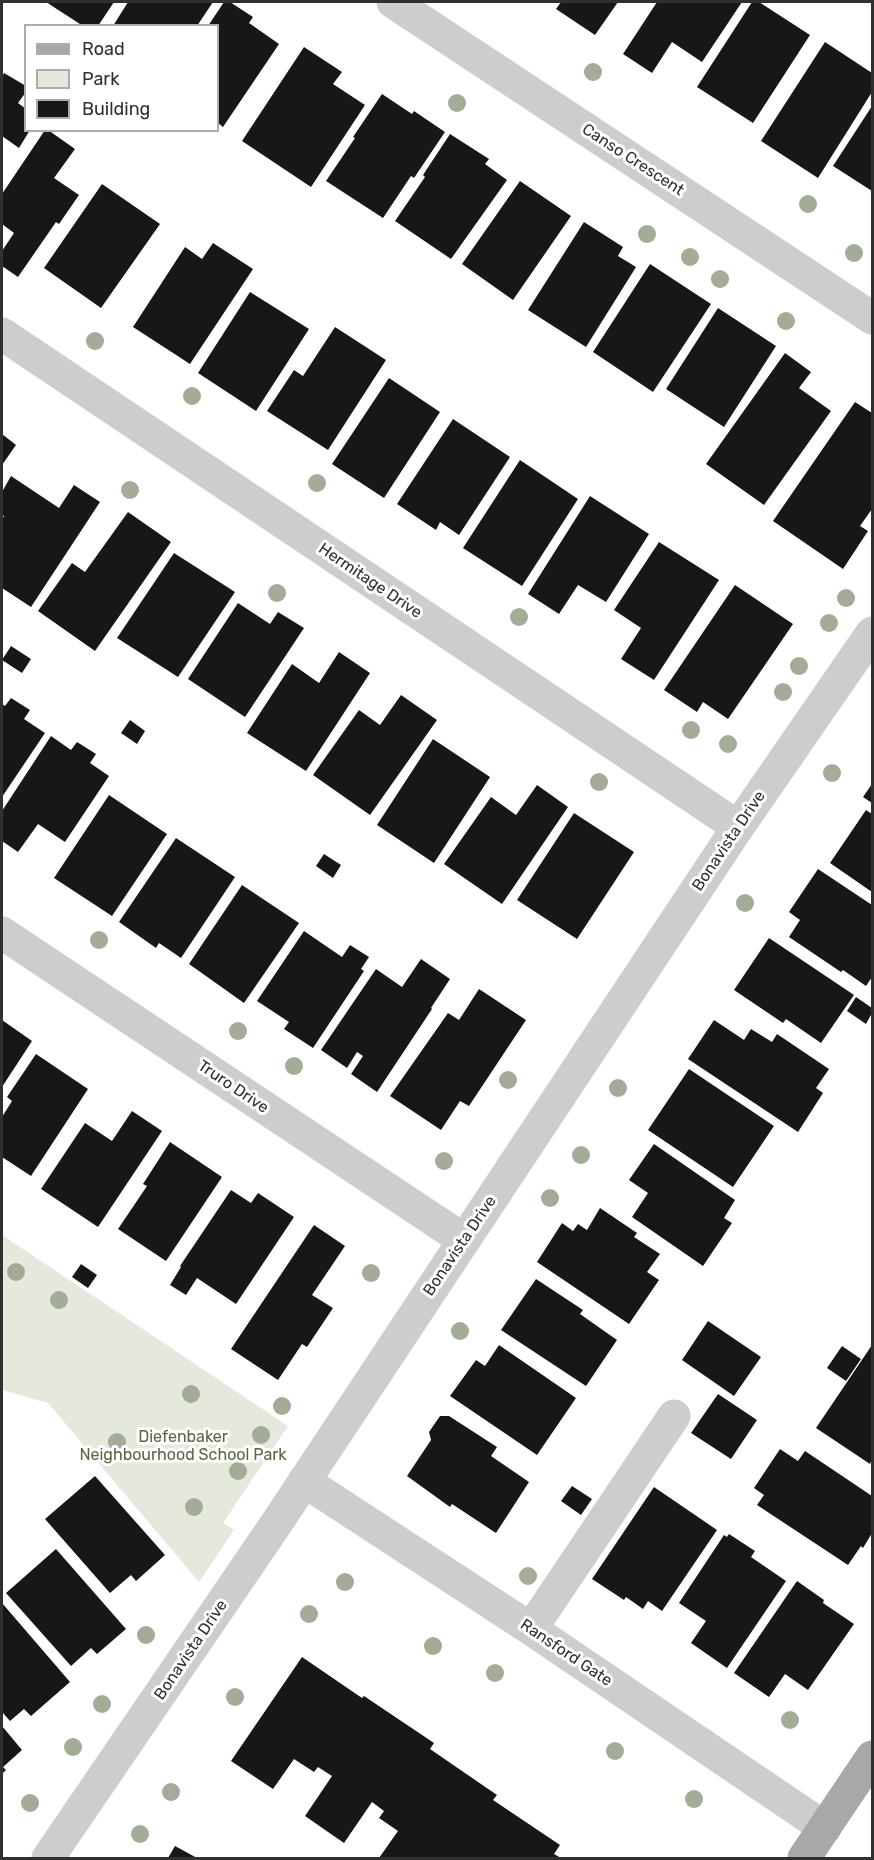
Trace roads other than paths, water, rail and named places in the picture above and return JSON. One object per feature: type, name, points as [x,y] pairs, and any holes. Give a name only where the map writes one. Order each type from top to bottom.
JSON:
[{"type":"main road","points":[[804,1858],[873,1757]]},
{"type":"street","name":"Canso Crescent","points":[[393,2],[873,318]]},
{"type":"street","name":"Hermitage Drive","points":[[2,334],[738,827]]},
{"type":"street","name":"Bonavista Drive","points":[[48,1858],[304,1481],[738,827],[873,633]]},
{"type":"street","name":"Truro Drive","points":[[2,933],[464,1240]]},
{"type":"street","points":[[531,1629],[674,1416]]},
{"type":"street","name":"Ransford Gate","points":[[304,1481],[531,1629],[825,1828]]},
{"type":"park label","name":"Diefenbaker Neighbourhood School Park","points":[[183,1446]]}]
